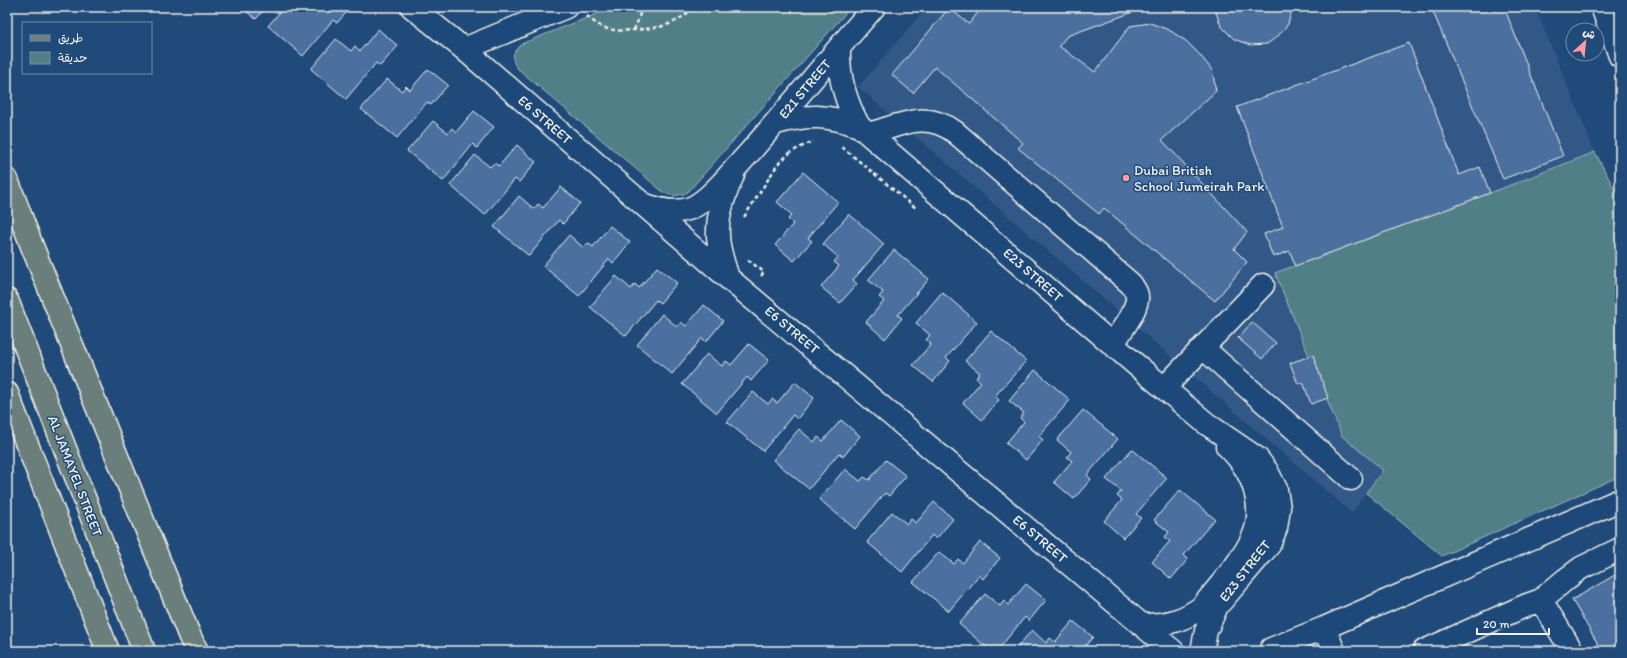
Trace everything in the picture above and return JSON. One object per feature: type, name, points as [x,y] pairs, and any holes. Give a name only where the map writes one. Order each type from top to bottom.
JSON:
[{"type":"main road","points":[[7,180],[35,253],[196,646]]},
{"type":"main road","name":"AL JAMAYEL STREET","points":[[7,300],[144,651]]},
{"type":"main road","points":[[7,393],[108,651]]},
{"type":"street","name":"E6 STREET","points":[[412,7],[464,49],[728,278],[1175,651]]},
{"type":"street","name":"E21 STREET","points":[[642,204],[672,211],[690,209],[706,198],[734,170],[776,123],[874,7]]},
{"type":"street","points":[[1602,7],[1620,56]]},
{"type":"street","points":[[464,49],[575,9]]},
{"type":"street","name":"E23 STREET","points":[[839,48],[838,66],[845,98],[864,130]]},
{"type":"street","name":"E23 STREET","points":[[776,123],[793,118],[811,116],[827,117],[843,121],[864,130],[1164,388],[1207,424],[1247,451],[1267,471],[1276,489],[1279,508],[1276,528],[1269,545],[1217,606],[1204,641],[1200,642],[1190,651]]},
{"type":"street","points":[[864,130],[922,120],[934,121],[945,125],[966,142],[1131,284],[1136,290],[1137,298],[1134,309],[1113,344]]},
{"type":"street","name":"E21 STREET","points":[[728,278],[722,258],[718,235],[719,214],[734,170]]},
{"type":"street","points":[[1164,388],[1263,286]]},
{"type":"street","points":[[1208,342],[1356,474]]},
{"type":"street","name":"E23 STREET","points":[[1144,625],[1166,624],[1177,621],[1204,606],[1244,553],[1254,536],[1258,515],[1256,494],[1249,474],[1241,462],[1207,424]]},
{"type":"street","points":[[1271,648],[1324,628],[1620,500]]},
{"type":"street","points":[[1424,651],[1526,605],[1541,600],[1581,568],[1620,549]]},
{"type":"street","points":[[1541,600],[1572,651]]},
{"type":"street","points":[[1175,651],[1191,621],[1204,606]]},
{"type":"street","points":[[1324,628],[1334,651]]},
{"type":"path","points":[[634,30],[639,18],[641,7]]},
{"type":"path","points":[[575,9],[600,26],[617,31],[650,30],[666,26],[680,19],[694,7]]},
{"type":"path","points":[[741,222],[778,164],[791,152],[814,141],[811,116]]},
{"type":"path","points":[[839,145],[845,148],[922,214]]},
{"type":"path","points":[[744,256],[764,272],[747,293]]},
{"type":"shaded area","points":[[927,7],[1535,7],[1595,152],[1620,200],[1620,476],[1442,556],[1366,493],[1352,513],[858,87]]},
{"type":"green space","points":[[614,7],[851,7],[688,192],[669,195],[663,192],[517,68],[513,58],[514,52],[521,44]]},
{"type":"green space","points":[[1595,152],[1620,200],[1620,476],[1442,556],[1366,493],[1383,470],[1342,436],[1275,273],[1490,193]]},
{"type":"building","points":[[241,7],[266,7],[256,19]]},
{"type":"building","points":[[284,7],[351,7],[337,23],[333,20],[303,56],[268,26]]},
{"type":"building","name":"Dubai British School Jumeirah Park","points":[[982,7],[1147,7],[1067,36],[1059,46],[1095,72],[1130,26],[1150,23],[1169,30],[1186,41],[1212,70],[1216,91],[1162,140],[1247,232],[1234,249],[1247,262],[1215,301],[1104,208],[1099,214],[1018,148],[1023,143],[935,67],[913,93],[892,75],[949,8],[969,24]]},
{"type":"building","points":[[1214,7],[1291,7],[1292,9],[1288,24],[1278,36],[1267,44],[1250,45],[1234,39],[1221,26]]},
{"type":"building","points":[[1431,7],[1504,7],[1563,156],[1503,179]]},
{"type":"building","points":[[378,29],[398,46],[380,66],[376,63],[346,99],[311,69],[336,39],[351,51],[355,46],[360,51]]},
{"type":"building","points":[[1409,43],[1459,175],[1480,167],[1490,193],[1295,266],[1290,251],[1273,257],[1264,234],[1283,227],[1237,107]]},
{"type":"building","points":[[428,69],[448,85],[431,105],[427,102],[397,138],[361,109],[387,79],[402,91],[406,86],[410,90]]},
{"type":"building","points":[[474,111],[494,127],[477,148],[473,144],[443,181],[407,151],[433,121],[448,133],[452,128],[456,132]]},
{"type":"building","points":[[517,145],[536,162],[519,182],[515,179],[485,215],[450,185],[475,155],[490,167],[494,163],[499,166]]},
{"type":"building","points":[[803,172],[838,202],[808,238],[812,241],[794,261],[775,245],[793,224],[788,219],[792,215],[777,202]]},
{"type":"building","points":[[561,187],[580,203],[563,224],[559,220],[529,256],[494,227],[519,196],[534,209],[538,204],[543,208]]},
{"type":"building","points":[[849,214],[884,244],[853,280],[857,284],[840,303],[821,287],[839,266],[834,262],[838,257],[823,244]]},
{"type":"building","points":[[610,226],[630,242],[613,263],[609,259],[579,296],[543,266],[569,235],[584,248],[588,243],[593,247]]},
{"type":"building","points":[[894,250],[929,279],[898,315],[902,318],[885,339],[866,322],[884,301],[879,297],[883,292],[868,280]]},
{"type":"building","points":[[657,267],[677,283],[660,303],[656,300],[626,336],[590,307],[616,276],[631,289],[635,284],[639,288]]},
{"type":"building","points":[[942,292],[977,322],[946,358],[950,361],[933,382],[913,365],[931,344],[926,340],[930,335],[916,323]]},
{"type":"building","points":[[704,305],[723,321],[706,342],[702,338],[672,374],[637,345],[662,314],[677,327],[681,322],[686,326]]},
{"type":"building","points":[[1252,322],[1276,343],[1262,359],[1238,338]]},
{"type":"building","points":[[991,331],[1026,361],[995,396],[999,400],[982,420],[963,403],[981,382],[976,378],[980,373],[965,361]]},
{"type":"building","points":[[749,344],[769,360],[751,381],[747,377],[717,413],[682,384],[707,354],[722,366],[726,361],[731,365]]},
{"type":"building","points":[[1313,355],[1328,398],[1311,404],[1303,382],[1298,384],[1290,363]]},
{"type":"building","points":[[1035,370],[1070,400],[1039,436],[1043,440],[1026,460],[1006,443],[1024,422],[1020,418],[1024,413],[1009,401]]},
{"type":"building","points":[[795,382],[814,398],[797,419],[793,415],[763,451],[727,422],[753,392],[768,404],[772,399],[777,403]]},
{"type":"building","points":[[1083,410],[1118,439],[1087,475],[1091,479],[1074,499],[1054,482],[1072,461],[1067,457],[1071,452],[1057,440]]},
{"type":"building","points":[[841,420],[860,436],[843,457],[839,453],[809,489],[773,460],[799,429],[814,442],[818,437],[823,441]]},
{"type":"building","points":[[1132,449],[1167,478],[1136,514],[1141,518],[1123,538],[1104,521],[1122,500],[1117,496],[1121,491],[1106,479]]},
{"type":"building","points":[[886,460],[906,476],[889,496],[885,493],[855,529],[819,499],[845,469],[860,481],[864,477],[869,480]]},
{"type":"building","points":[[1180,490],[1215,519],[1184,555],[1188,559],[1171,579],[1152,562],[1170,541],[1165,537],[1169,532],[1154,520]]},
{"type":"building","points":[[934,502],[953,519],[936,539],[932,535],[902,572],[867,542],[892,512],[907,524],[911,519],[916,523]]},
{"type":"building","points":[[980,542],[1000,558],[983,579],[979,575],[949,611],[913,582],[939,552],[954,564],[958,559],[963,563]]},
{"type":"building","points":[[1620,572],[1620,651],[1602,651],[1572,600]]},
{"type":"building","points":[[1026,584],[1046,600],[1029,621],[1025,617],[997,651],[991,651],[959,624],[985,594],[1000,606],[1004,601],[1008,605]]},
{"type":"building","points":[[1073,621],[1093,637],[1081,651],[1014,651],[1032,630],[1046,643],[1050,638],[1055,642]]},
{"type":"place","name":"Dubai British School Jumeirah Park","points":[[1126,178]]}]
